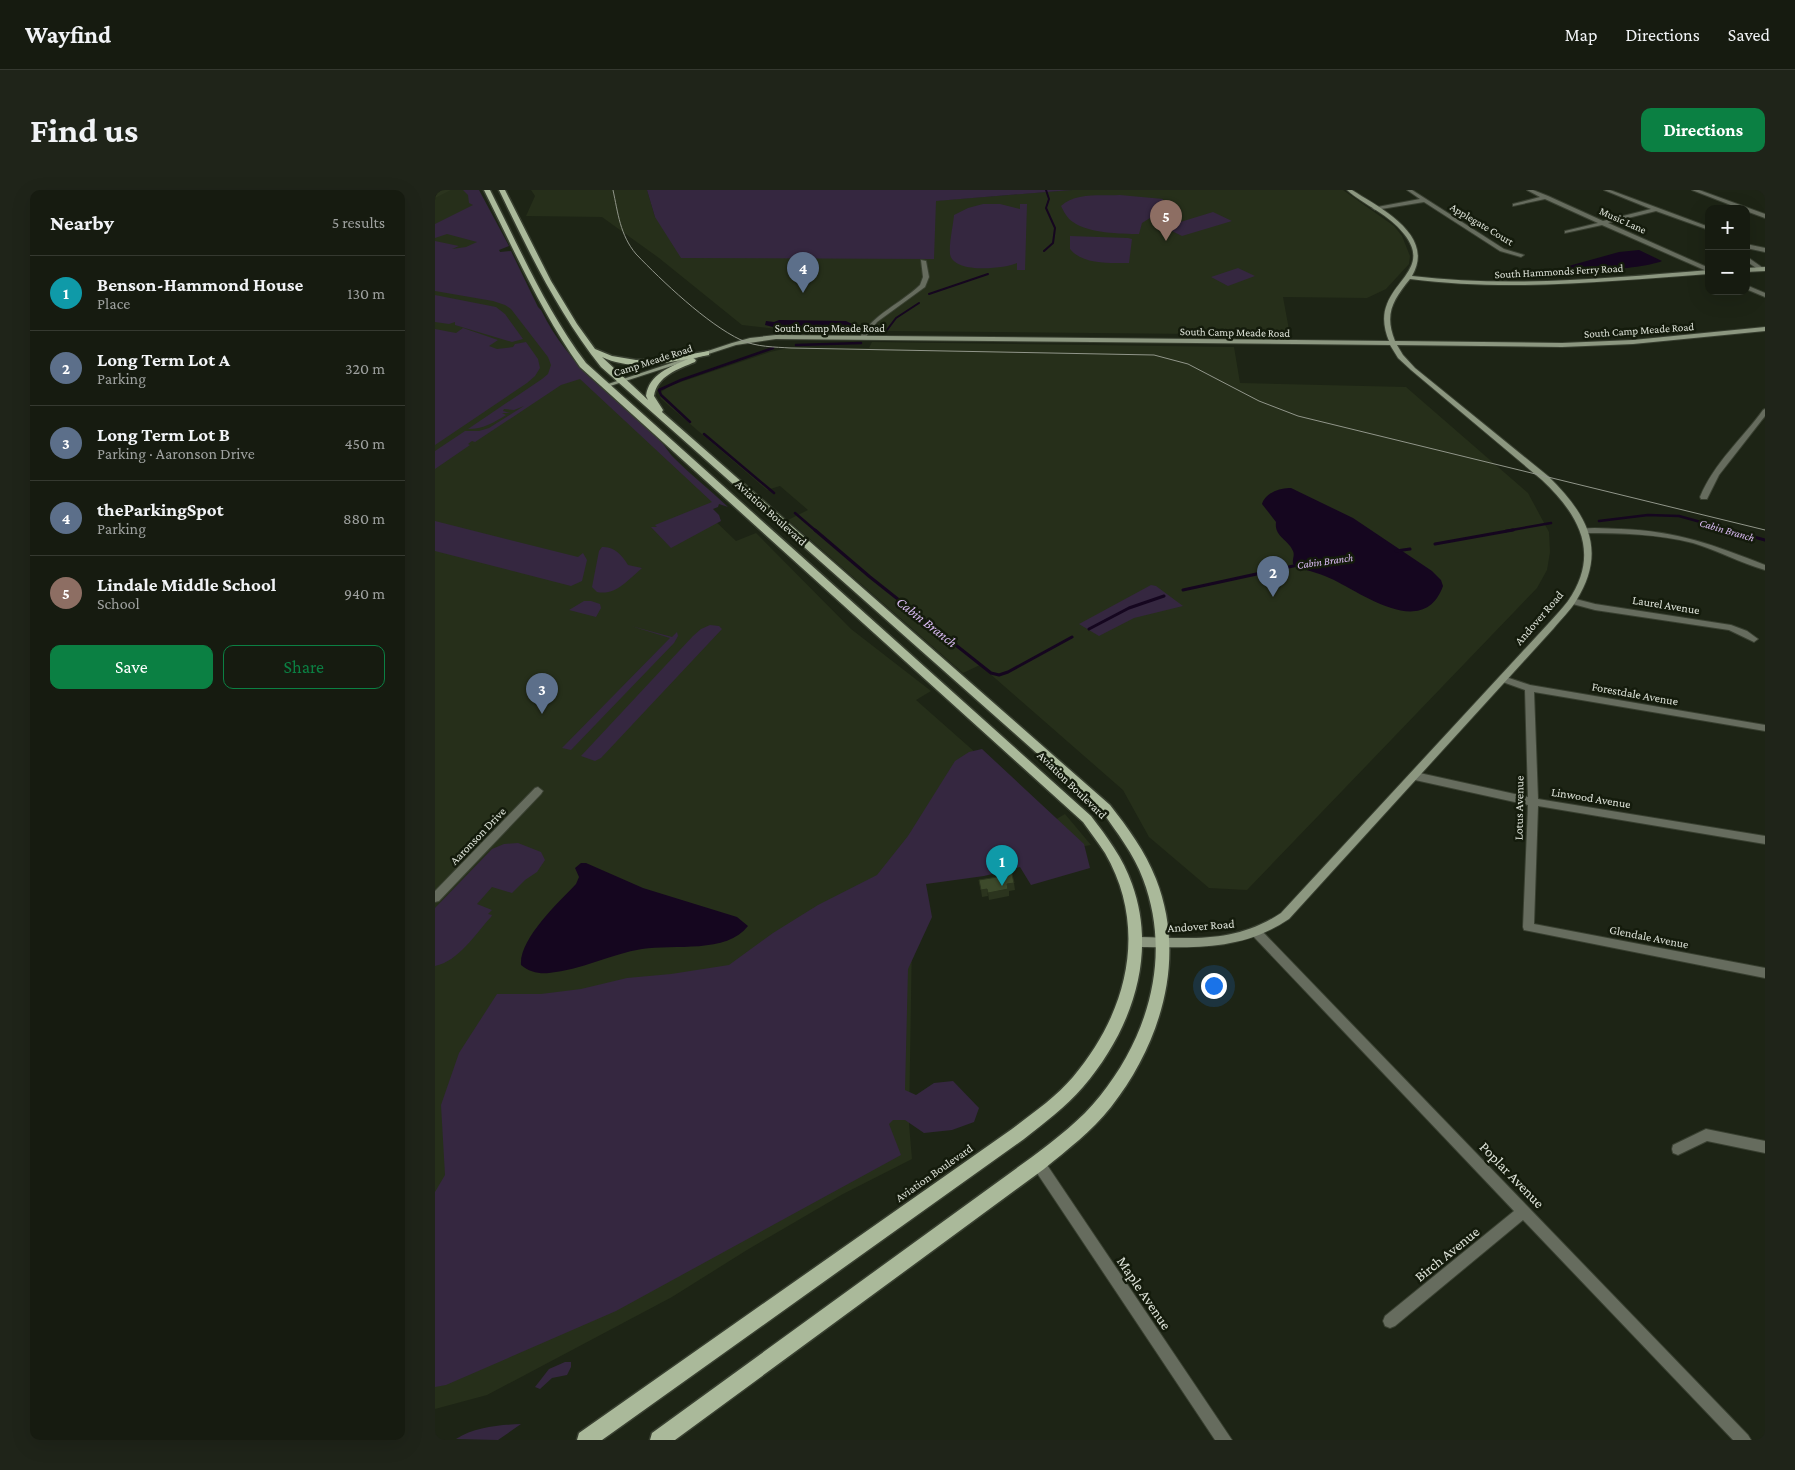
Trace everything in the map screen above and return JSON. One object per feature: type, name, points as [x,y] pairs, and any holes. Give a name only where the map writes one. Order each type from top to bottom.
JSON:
[{"type":"main road","name":"Aviation Boulevard","points":[[487,190],[557,327],[573,352],[605,386],[1077,810],[1098,832],[1114,858],[1125,882],[1135,915],[1137,942],[1133,976],[1116,1026],[1093,1062],[1062,1098],[1009,1140],[586,1440]]},
{"type":"main road","name":"Aviation Boulevard","points":[[502,190],[548,282],[587,347],[620,381],[1094,797],[1124,831],[1140,856],[1153,886],[1160,913],[1164,942],[1161,979],[1155,1010],[1149,1028],[1129,1068],[1105,1102],[1090,1118],[1066,1141],[1038,1163],[659,1440]]},
{"type":"main road","points":[[1349,190],[1402,228],[1413,242],[1416,260],[1410,277]]},
{"type":"main road","points":[[1750,270],[1763,269]]},
{"type":"main road","name":"South Hammonds Ferry Road","points":[[1410,277],[1459,283],[1501,285],[1705,271]]},
{"type":"main road","name":"Andover Road","points":[[1137,942],[1220,940],[1257,933],[1279,920],[1291,910],[1503,680],[1572,601],[1587,571],[1588,552],[1585,531],[1570,505],[1550,483],[1402,359],[1391,344],[1386,323],[1388,304],[1397,290],[1410,277]]},
{"type":"main road","name":"South Camp Meade Road","points":[[706,353],[763,338],[863,337],[1391,344],[1606,344],[1765,329]]},
{"type":"main road","points":[[1402,359],[1407,353],[1421,344]]},
{"type":"main road","points":[[587,347],[611,360],[635,364],[653,363],[706,353]]},
{"type":"main road","name":"Camp Meade Road","points":[[605,386],[706,353]]},
{"type":"main road","points":[[671,426],[650,396],[652,385],[664,374],[706,353]]},
{"type":"main road","points":[[964,708],[993,708]]},
{"type":"street","name":"Applegate Court","points":[[1409,190],[1501,250],[1521,255]]},
{"type":"street","name":"Music Lane","points":[[1529,190],[1705,269]]},
{"type":"street","points":[[1607,190],[1705,227]]},
{"type":"street","points":[[1628,198],[1632,190]]},
{"type":"street","points":[[1694,190],[1735,205]]},
{"type":"street","points":[[1515,205],[1546,197]]},
{"type":"street","points":[[1375,208],[1424,200]]},
{"type":"street","points":[[1567,232],[1657,209]]},
{"type":"street","points":[[1750,210],[1765,216]]},
{"type":"street","points":[[1750,245],[1765,250]]},
{"type":"street","points":[[863,337],[867,328],[876,320],[923,286],[926,277],[923,261]]},
{"type":"street","points":[[1750,261],[1763,269]]},
{"type":"street","points":[[1750,289],[1765,295]]},
{"type":"street","points":[[1704,497],[1708,484],[1757,424],[1765,411]]},
{"type":"street","points":[[1585,531],[1635,532],[1697,542],[1765,568]]},
{"type":"street","name":"Laurel Avenue","points":[[1572,601],[1595,607],[1731,628],[1754,639]]},
{"type":"street","name":"Forestdale Avenue","points":[[1503,680],[1529,688],[1765,728]]},
{"type":"street","name":"Lotus Avenue","points":[[1528,927],[1533,802],[1529,688]]},
{"type":"street","name":"Linwood Avenue","points":[[1415,776],[1533,802],[1765,840]]},
{"type":"street","name":"Aaronson Drive","points":[[435,898],[538,791]]},
{"type":"street","name":"Glendale Avenue","points":[[1528,927],[1765,973]]},
{"type":"street","name":"Poplar Avenue","points":[[1257,933],[1743,1440]]},
{"type":"street","points":[[1678,1149],[1706,1135],[1765,1147]]},
{"type":"street","name":"Maple Avenue","points":[[1038,1163],[1224,1440]]},
{"type":"street","name":"Birch Avenue","points":[[1390,1321],[1524,1211]]},
{"type":"shaded area","points":[[435,190],[467,190],[502,256],[580,376],[715,502],[708,514],[736,541],[756,533],[851,629],[931,691],[916,700],[1053,821],[1065,814],[1091,845],[913,876],[909,1124],[912,1159],[843,1194],[747,1250],[672,1297],[487,1395],[435,1409]]},
{"type":"shaded area","points":[[463,190],[479,190],[509,246],[499,250],[500,252],[511,251],[538,307],[566,350],[594,381],[661,442],[680,464],[728,507],[719,504],[718,507],[713,509],[719,515],[721,521],[671,548],[651,527],[657,527],[655,525],[712,502],[580,379],[561,385],[475,442],[472,441],[468,444],[470,445],[435,469],[435,451],[465,431],[479,431],[489,428],[524,406],[514,410],[504,409],[503,411],[510,413],[502,413],[506,415],[488,425],[468,429],[542,379],[548,374],[551,365],[548,357],[511,309],[505,305],[493,301],[435,291],[435,241],[459,246],[452,249],[466,247],[477,242],[447,234],[435,238],[435,224],[473,205],[469,203],[468,195]]},
{"type":"shaded area","points":[[531,190],[647,190],[655,217],[918,202],[1072,190],[1343,190],[1394,226],[1402,236],[1410,256],[1409,264],[1386,289],[1367,298],[1283,297],[1290,335],[785,330],[742,325],[659,258],[602,217],[526,216],[535,196]]},
{"type":"shaded area","points":[[647,190],[1072,190],[936,201],[934,259],[681,258],[655,217]]},
{"type":"shaded area","points":[[1120,195],[1163,199],[1158,213],[1142,223],[1139,234],[1123,234],[1087,229],[1071,220],[1061,206],[1081,197]]},
{"type":"shaded area","points":[[983,204],[1000,204],[1020,209],[1020,204],[1027,204],[1025,270],[1017,270],[1017,263],[1001,267],[980,268],[960,265],[953,260],[950,249],[954,215],[968,208]]},
{"type":"shaded area","points":[[1213,212],[1232,221],[1182,236],[1164,227]]},
{"type":"shaded area","points":[[1070,236],[1132,239],[1129,263],[1097,262],[1082,258],[1070,249]]},
{"type":"shaded area","points":[[1238,268],[1255,276],[1228,286],[1211,277]]},
{"type":"shaded area","points":[[435,295],[496,307],[505,314],[523,339],[512,342],[455,325],[455,322],[449,324],[435,322]]},
{"type":"shaded area","points":[[463,328],[498,340],[489,346],[497,349],[513,347],[515,344],[526,342],[538,359],[540,368],[527,383],[435,445],[435,329],[456,333]]},
{"type":"shaded area","points":[[872,342],[1234,347],[1240,383],[1406,387],[1528,493],[1549,532],[1550,552],[1547,570],[1537,588],[1247,890],[1209,888],[1149,837],[1123,790],[980,665],[963,673],[788,520],[808,510],[780,486],[767,490],[661,399],[659,394],[669,386],[770,352],[792,347],[869,348]]},
{"type":"shaded area","points":[[435,521],[578,557],[583,553],[587,560],[582,581],[571,586],[435,551]]},
{"type":"shaded area","points":[[602,547],[610,548],[617,552],[628,565],[642,568],[622,586],[604,593],[597,592],[592,587],[599,551]]},
{"type":"shaded area","points":[[1151,585],[1156,586],[1183,606],[1134,618],[1099,636],[1079,624]]},
{"type":"shaded area","points":[[584,601],[600,604],[601,608],[596,617],[569,610]]},
{"type":"shaded area","points":[[710,625],[719,626],[722,629],[601,758],[595,761],[581,756],[693,636],[701,629]]},
{"type":"shaded area","points":[[631,626],[672,637],[677,632],[678,636],[674,643],[571,750],[562,748],[670,638]]},
{"type":"shaded area","points":[[982,749],[1084,844],[1090,868],[1031,885],[1020,867],[984,876],[926,884],[932,917],[908,969],[905,1090],[916,1095],[934,1083],[953,1081],[979,1108],[974,1122],[952,1130],[924,1133],[905,1120],[893,1120],[889,1124],[901,1155],[616,1311],[446,1385],[435,1387],[435,1192],[445,1175],[441,1105],[459,1053],[497,994],[541,994],[581,989],[627,978],[671,974],[729,965],[773,933],[818,905],[877,875],[908,836],[955,761],[969,752]]},
{"type":"shaded area","points":[[518,843],[541,852],[545,860],[537,872],[525,880],[512,893],[492,887],[477,904],[492,910],[488,914],[492,915],[491,917],[459,953],[452,959],[435,966],[435,908],[492,849],[504,844]]},
{"type":"shaded area","points":[[565,1362],[571,1362],[567,1375],[552,1378],[540,1389],[535,1387],[549,1369]]},
{"type":"shaded area","points":[[521,1424],[498,1440],[456,1439],[479,1429]]},
{"type":"water","points":[[1639,250],[1662,261],[1642,266],[1599,270],[1565,267],[1619,252]]},
{"type":"water","points":[[779,320],[846,321],[854,325],[815,329],[765,325],[766,321],[774,322]]},
{"type":"water","points":[[1291,488],[1353,518],[1432,571],[1441,580],[1443,586],[1434,602],[1422,610],[1408,611],[1393,608],[1320,574],[1293,564],[1294,554],[1291,547],[1279,535],[1276,522],[1262,504],[1270,494]]},
{"type":"water","points":[[581,863],[586,863],[643,888],[737,917],[748,926],[739,935],[727,941],[714,944],[642,949],[619,954],[573,969],[549,973],[531,971],[521,965],[526,944],[550,911],[576,884],[579,877],[575,868]]},
{"type":"building","points":[[1010,865],[1014,883],[1007,884],[1008,889],[988,893],[987,889],[981,890],[979,880],[997,877],[997,874],[999,874],[998,867]]},
{"type":"waterway","name":"Cabin Branch","points":[[1044,251],[1053,243],[1055,228],[1046,208],[1049,199],[1046,190]]},
{"type":"waterway","name":"Cabin Branch","points":[[929,294],[988,274]]},
{"type":"waterway","name":"Cabin Branch","points":[[887,330],[896,318],[919,303]]},
{"type":"waterway","name":"Cabin Branch","points":[[796,345],[861,343]]},
{"type":"waterway","name":"Cabin Branch","points":[[690,422],[661,395],[659,390],[681,380],[773,348]]},
{"type":"waterway","name":"Cabin Branch","points":[[704,434],[774,493]]},
{"type":"waterway","name":"Cabin Branch","points":[[795,513],[816,531]]},
{"type":"waterway","name":"Cabin Branch","points":[[1599,521],[1648,515],[1679,516],[1733,531]]},
{"type":"waterway","name":"Cabin Branch","points":[[1506,531],[1551,523]]},
{"type":"waterway","name":"Cabin Branch","points":[[815,530],[870,577],[991,673],[999,675],[1008,672],[1072,637]]},
{"type":"waterway","name":"Cabin Branch","points":[[1435,544],[1513,530]]},
{"type":"waterway","name":"Cabin Branch","points":[[1729,530],[1765,540]]},
{"type":"waterway","name":"Cabin Branch","points":[[1396,551],[1410,549]]},
{"type":"waterway","name":"Cabin Branch","points":[[1183,590],[1298,565]]},
{"type":"waterway","name":"Cabin Branch","points":[[1089,629],[1129,608],[1164,596]]},
{"type":"tram line","points":[[613,190],[623,231],[636,254],[672,289],[714,324],[741,340],[753,344],[791,348],[1154,355],[1188,364],[1259,401],[1298,416],[1765,530]]},
{"type":"place","name":"Lindale Middle School","points":[[1166,241]]},
{"type":"place","name":"theParkingSpot","points":[[803,293]]},
{"type":"place","name":"Long Term Lot A","points":[[1273,597]]},
{"type":"place","name":"Long Term Lot B","points":[[542,714]]},
{"type":"place","name":"Benson-Hammond House","points":[[1002,886]]}]
